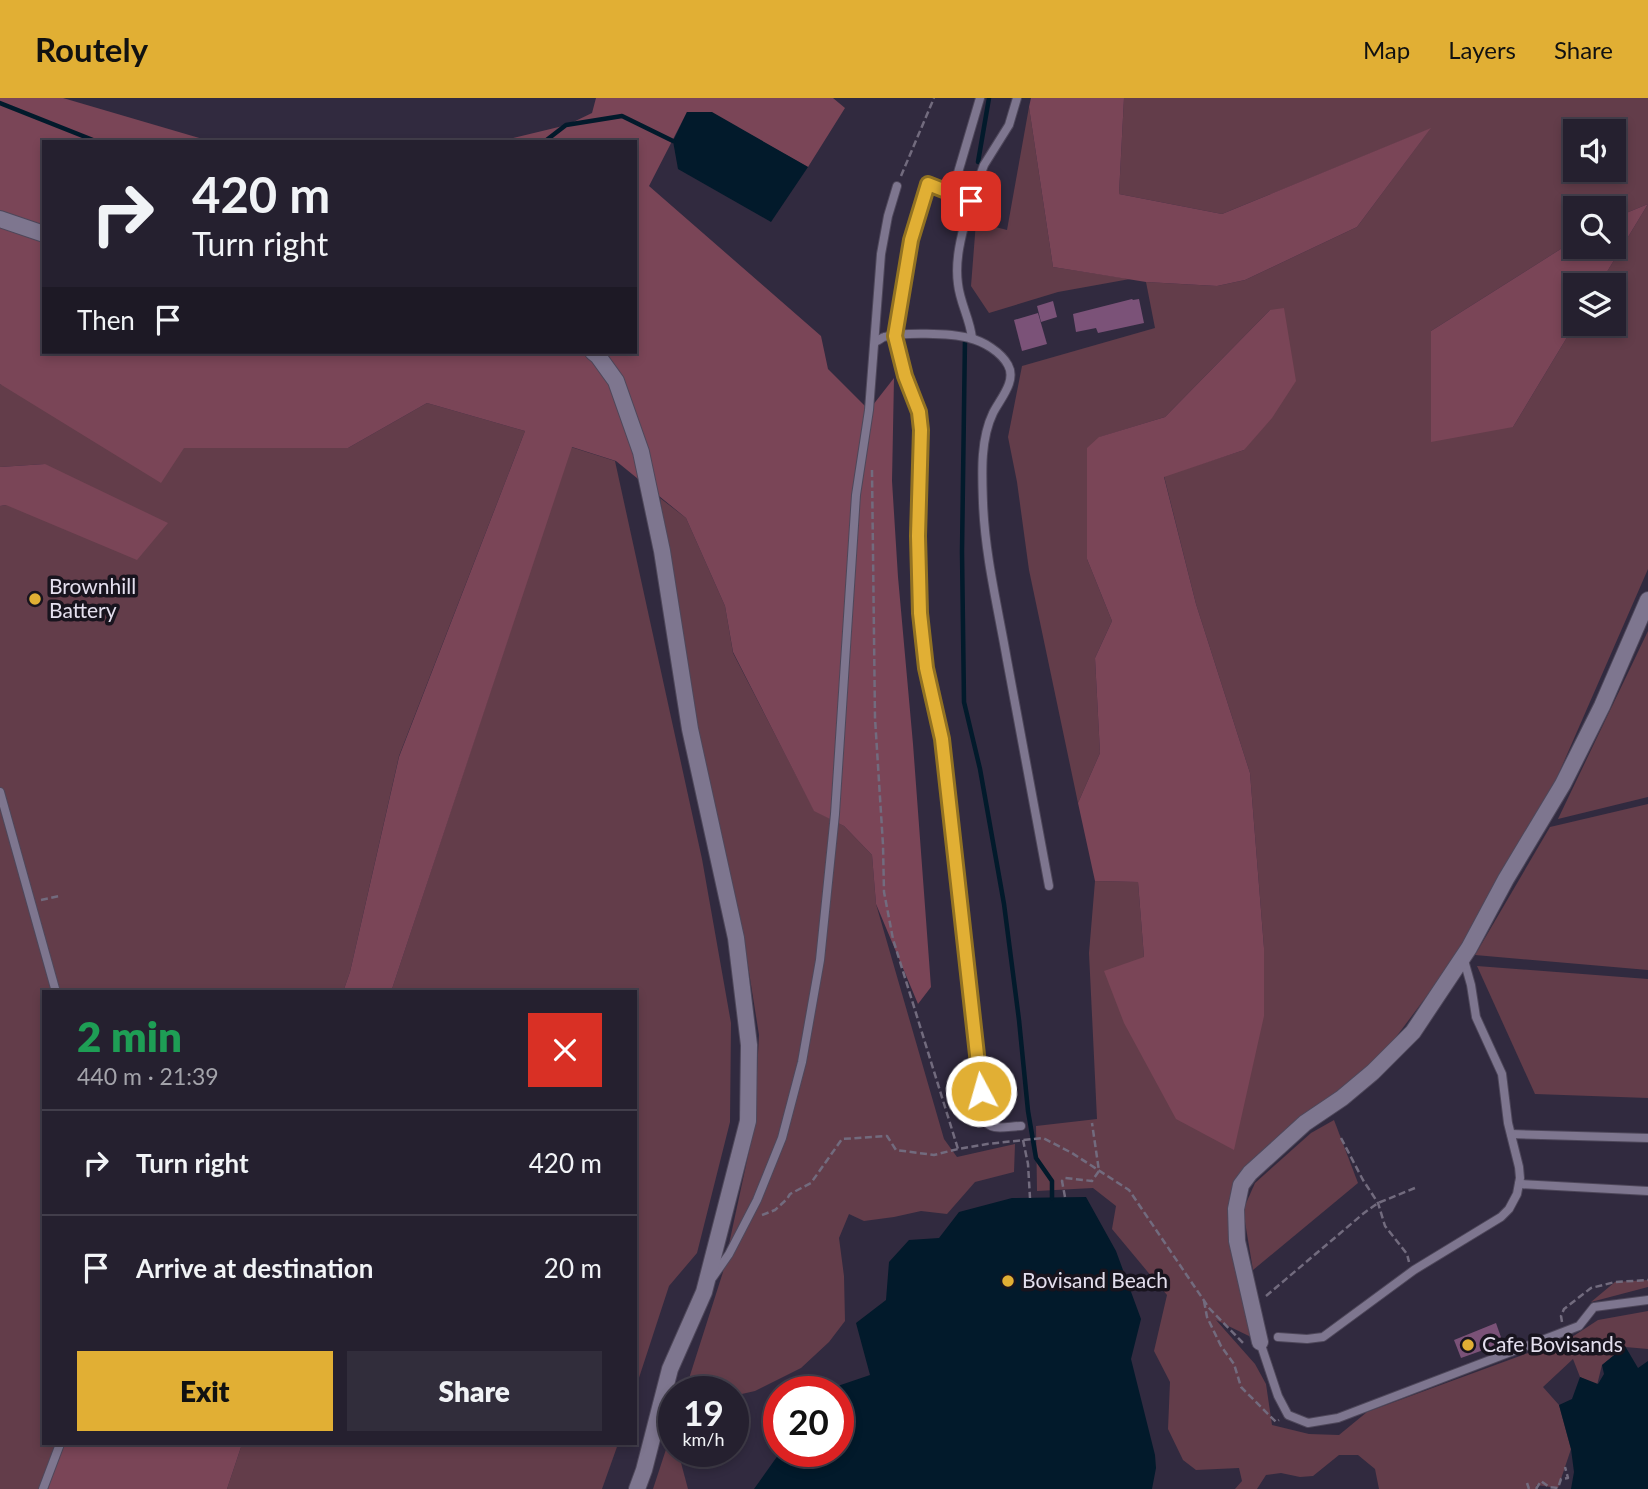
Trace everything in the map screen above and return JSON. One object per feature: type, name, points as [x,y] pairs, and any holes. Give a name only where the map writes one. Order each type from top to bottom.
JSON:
[{"type":"street","points":[[0,219],[42,233]]},
{"type":"street","points":[[596,354],[616,381],[641,452],[662,551],[690,729],[736,938],[749,1045],[748,1121],[704,1292],[670,1369],[637,1489]]},
{"type":"street","points":[[1260,1342],[1237,1241],[1236,1209],[1241,1185],[1250,1173],[1305,1123],[1342,1098],[1373,1072],[1413,1032],[1463,957],[1506,878],[1563,784],[1602,706],[1648,600]]},
{"type":"lane","points":[[952,193],[979,98]]},
{"type":"lane","points":[[972,338],[958,284],[958,254],[971,201],[984,165],[1009,125],[1017,98]]},
{"type":"lane","points":[[971,201],[928,184],[911,240],[895,336],[905,376],[919,412],[920,613],[926,668],[942,739],[984,1118],[990,1126],[999,1128],[1021,1126]]},
{"type":"lane","points":[[704,1292],[729,1254],[757,1200],[782,1138],[805,1049],[820,960],[832,840],[856,495],[869,410],[881,254],[897,186]]},
{"type":"lane","points":[[875,342],[884,337],[927,334],[972,338],[990,347],[1004,360],[1010,371],[1007,388],[992,415],[985,438],[985,534],[1049,886]]},
{"type":"lane","points":[[0,792],[55,990]]},
{"type":"lane","points":[[1278,1337],[1323,1337],[1412,1271],[1501,1217],[1512,1205],[1519,1184],[1519,1167],[1506,1110],[1502,1074],[1476,1017],[1463,957]]},
{"type":"lane","points":[[1511,1134],[1648,1138]]},
{"type":"lane","points":[[1519,1184],[1648,1191]]},
{"type":"lane","points":[[1260,1342],[1278,1396],[1288,1415],[1308,1423],[1338,1418],[1579,1326],[1594,1307],[1648,1300]]},
{"type":"lane","points":[[43,1489],[60,1445]]},
{"type":"path","points":[[897,186],[934,98]]},
{"type":"path","points":[[873,462],[875,718],[884,845],[884,892],[895,949],[958,1149]]},
{"type":"path","points":[[31,901],[59,896]]},
{"type":"path","points":[[1065,1197],[1062,1181],[1065,1178],[1092,1181],[1099,1171],[1092,1123]]},
{"type":"path","points":[[764,1214],[775,1210],[790,1194],[811,1183],[842,1139],[887,1136],[896,1150],[934,1155],[958,1149],[1044,1138],[1129,1190],[1209,1308],[1244,1344],[1267,1362]]},
{"type":"path","points":[[1341,1138],[1378,1203],[1385,1226],[1407,1254],[1412,1271]]},
{"type":"path","points":[[1023,1140],[1030,1198]]},
{"type":"path","points":[[1262,1300],[1364,1213],[1378,1203],[1415,1188]]},
{"type":"path","points":[[1564,1309],[1591,1288],[1615,1282],[1648,1280]]},
{"type":"path","points":[[1203,1298],[1207,1317],[1221,1346],[1234,1364],[1241,1387],[1276,1422],[1288,1415]]},
{"type":"path","points":[[1536,1489],[1541,1481],[1549,1487],[1558,1488],[1561,1479],[1568,1478],[1565,1467]]},
{"type":"path","points":[[1527,1483],[1529,1489]]},
{"type":"shaded area","points":[[0,98],[63,98],[206,140],[42,140],[42,354],[637,354],[637,140],[505,140],[567,125],[592,113],[596,98],[833,98],[845,108],[808,167],[712,113],[687,112],[649,186],[821,336],[828,369],[869,410],[894,378],[892,481],[931,987],[918,1004],[876,904],[872,855],[844,826],[814,811],[733,652],[725,606],[686,518],[616,461],[572,447],[392,990],[344,990],[399,757],[525,431],[427,403],[348,448],[184,448],[161,483],[0,384]]},
{"type":"shaded area","points":[[1031,98],[1124,98],[1119,194],[1222,214],[1431,128],[1357,227],[1245,280],[1217,286],[1146,282],[1053,267],[1029,107]]},
{"type":"shaded area","points":[[1124,98],[1648,98],[1648,204],[1648,569],[1555,782],[1456,957],[1367,1072],[1248,1168],[1232,1239],[1251,1337],[1216,1320],[1255,1364],[1266,1384],[1272,1425],[1309,1434],[1339,1435],[1367,1412],[1572,1337],[1598,1320],[1648,1311],[1648,1349],[1625,1347],[1602,1365],[1597,1385],[1580,1377],[1573,1359],[1543,1387],[1559,1405],[1571,1449],[1558,1488],[1536,1485],[1538,1489],[1379,1489],[1375,1469],[1358,1455],[1339,1455],[1313,1476],[1300,1477],[1281,1473],[1266,1475],[1257,1489],[1235,1489],[1242,1481],[1239,1468],[1196,1470],[1183,1460],[1168,1429],[1170,1382],[1154,1351],[1167,1295],[1112,1229],[1116,1206],[1093,1188],[1037,1191],[1036,1126],[1097,1119],[1089,953],[1095,881],[1138,882],[1144,957],[1264,948],[1250,773],[1196,604],[1164,476],[1244,450],[1270,310],[1165,417],[1100,437],[1087,559],[1112,621],[1095,658],[1100,753],[1078,803],[1029,570],[1008,437],[1022,366],[1155,328],[1146,282],[1217,286],[1245,280],[1357,227],[1430,129],[1222,214],[1119,194]],"holes":[[[1563,196],[1626,196],[1626,213],[1648,204],[1626,240],[1626,259],[1615,259],[1606,273],[1626,273],[1626,336],[1568,336],[1513,427],[1431,331],[1563,248]]]},
{"type":"shaded area","points":[[1029,107],[1053,267],[1130,279],[1058,292],[989,313],[971,286],[976,222],[1007,230]]},
{"type":"shaded area","points":[[1648,204],[1626,240],[1626,213]]},
{"type":"shaded area","points":[[1563,248],[1563,259],[1615,259],[1606,273],[1563,273],[1563,336],[1568,336],[1513,427],[1431,442],[1431,331]]},
{"type":"shaded area","points":[[1284,308],[1296,381],[1272,418],[1244,450],[1164,477],[1196,604],[1250,773],[1264,948],[1264,1016],[1234,1150],[1176,1119],[1124,1023],[1104,971],[1144,957],[1138,882],[1095,881],[1078,803],[1100,753],[1095,658],[1112,621],[1087,559],[1087,448],[1099,437],[1165,417],[1270,310]]},
{"type":"shaded area","points":[[0,384],[184,448],[348,448],[427,403],[525,431],[399,756],[344,990],[42,990],[42,1445],[60,1445],[42,1489],[0,1489],[0,506],[6,505],[45,464],[0,467]]},
{"type":"shaded area","points":[[571,447],[615,461],[702,859],[731,1023],[730,1122],[697,1253],[669,1286],[637,1384],[637,990],[392,990]]},
{"type":"shaded area","points":[[45,464],[168,523],[137,560],[6,505],[0,506],[0,467]]},
{"type":"shaded area","points":[[660,498],[686,518],[725,606],[733,653],[814,810],[844,826],[872,855],[876,904],[944,1139],[957,1157],[1015,1144],[1014,1172],[975,1182],[947,1214],[921,1211],[864,1221],[849,1214],[839,1238],[844,1276],[845,1321],[829,1342],[801,1368],[785,1376],[763,1376],[763,1387],[749,1392],[749,1376],[690,1376],[723,1272],[754,1128],[759,1035],[742,928],[695,720]]},
{"type":"shaded area","points":[[1648,631],[1648,797],[1558,819]]},
{"type":"shaded area","points":[[1648,804],[1648,970],[1475,955],[1550,827]]},
{"type":"shaded area","points":[[1477,966],[1648,979],[1648,1098],[1535,1094]]},
{"type":"shaded area","points":[[1334,1120],[1358,1183],[1253,1270],[1243,1210],[1255,1183],[1311,1133]]},
{"type":"shaded area","points":[[1648,1280],[1648,1287],[1591,1302],[1615,1282]]},
{"type":"shaded area","points":[[60,1445],[242,1445],[227,1489],[45,1489]]},
{"type":"shaded area","points":[[242,1445],[618,1445],[602,1489],[227,1489]]},
{"type":"shaded area","points":[[660,1467],[682,1467],[688,1489],[653,1489]]},
{"type":"water","points":[[687,112],[712,112],[808,167],[771,222],[678,169],[673,141]]},
{"type":"water","points":[[1086,1197],[1116,1251],[1141,1319],[1131,1359],[1155,1455],[1156,1468],[1152,1489],[754,1489],[770,1467],[854,1467],[854,1380],[870,1375],[856,1323],[886,1300],[889,1262],[909,1240],[939,1238],[959,1212],[1012,1198]]},
{"type":"water","points":[[1625,1346],[1638,1368],[1648,1361],[1648,1489],[1571,1489],[1574,1472],[1571,1449],[1559,1405],[1572,1399],[1580,1377],[1598,1384],[1604,1374],[1602,1365]]},
{"type":"building","points":[[1139,299],[1144,323],[1098,333],[1096,328],[1076,332],[1073,314]]},
{"type":"building","points":[[1053,301],[1057,317],[1041,322],[1037,306]]},
{"type":"building","points":[[1038,313],[1047,344],[1022,351],[1014,320]]},
{"type":"building","points":[[1496,1323],[1503,1343],[1461,1358],[1454,1340]]},
{"type":"waterway","points":[[978,162],[989,98]]},
{"type":"waterway","points":[[0,103],[93,140]]},
{"type":"waterway","points":[[547,140],[566,125],[622,116],[673,141]]},
{"type":"waterway","points":[[965,338],[962,552],[964,702],[980,769],[1004,904],[1036,1158],[1052,1181],[1052,1198]]},
{"type":"place","name":"Brownhill Battery","points":[[35,599]]},
{"type":"place","name":"Bovisand Beach","points":[[1008,1281]]},
{"type":"place","name":"Cafe Bovisands","points":[[1468,1345]]},
{"type":"route","points":[[971,201],[928,184],[911,240],[895,336],[905,376],[919,412],[920,613],[926,668],[942,739],[981,1091]]}]
